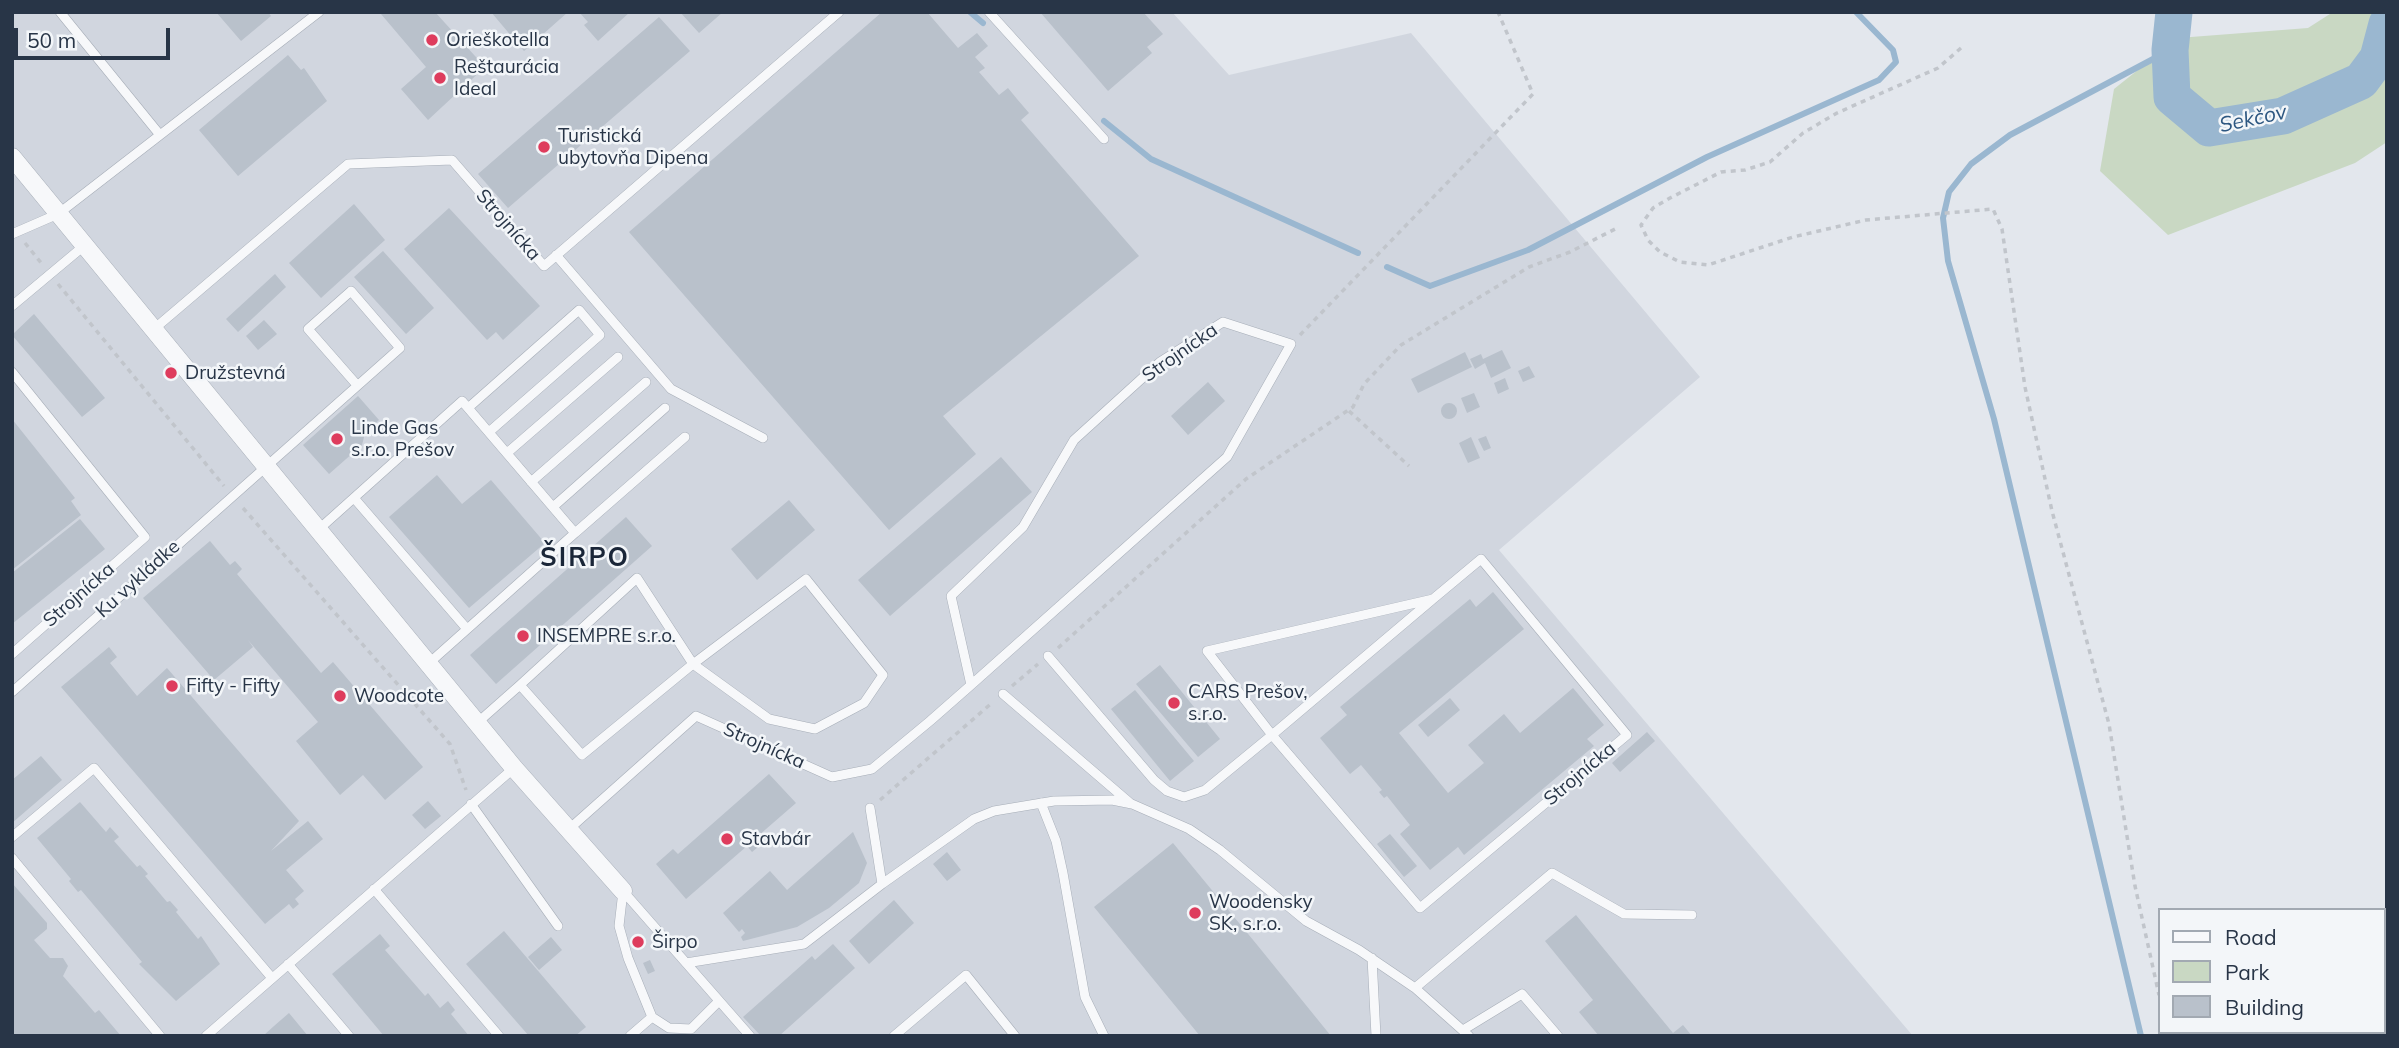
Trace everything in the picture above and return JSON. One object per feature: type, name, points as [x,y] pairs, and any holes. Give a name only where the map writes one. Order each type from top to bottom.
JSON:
[{"type":"street","points":[[12,157],[514,768],[623,891]]},
{"type":"lane","points":[[60,12],[160,135]]},
{"type":"lane","points":[[14,233],[58,214],[318,12]]},
{"type":"lane","name":"Strojnícka","points":[[154,328],[348,164],[452,160],[544,266],[839,12]]},
{"type":"lane","points":[[989,12],[1104,139]]},
{"type":"lane","points":[[12,306],[85,245]]},
{"type":"lane","points":[[556,255],[671,389],[763,438]]},
{"type":"lane","name":"Ku vykládke","points":[[12,692],[264,465],[357,385],[400,348],[351,291],[308,329],[357,385]]},
{"type":"lane","points":[[468,408],[579,310],[600,335],[489,432]]},
{"type":"lane","name":"Strojnícka","points":[[568,830],[696,716],[832,777],[872,769],[971,685],[1227,457],[1291,344],[1223,322],[1160,362],[1074,440],[1023,527],[951,596],[971,685]]},
{"type":"lane","points":[[507,453],[618,357]]},
{"type":"lane","name":"Strojnícka","points":[[12,372],[145,537],[12,654]]},
{"type":"lane","points":[[531,482],[646,383]]},
{"type":"lane","points":[[318,530],[462,401],[575,533]]},
{"type":"lane","points":[[552,507],[665,408]]},
{"type":"lane","points":[[428,664],[685,437]]},
{"type":"lane","points":[[354,498],[467,629]]},
{"type":"lane","name":"Strojnícka","points":[[1048,656],[1167,791],[1184,797],[1205,790],[1481,559],[1627,735],[1420,908],[1272,734]]},
{"type":"lane","points":[[477,723],[637,578],[693,664],[769,719],[815,729],[864,703],[883,675],[806,579],[693,664],[582,755],[520,685]]},
{"type":"lane","points":[[1272,734],[1207,652],[1433,599]]},
{"type":"lane","points":[[1003,694],[1132,804]]},
{"type":"lane","points":[[12,837],[94,768],[272,978]]},
{"type":"lane","points":[[206,1036],[514,768]]},
{"type":"lane","points":[[686,963],[804,944],[974,818],[1012,807],[1041,803],[1112,800],[1132,804],[1189,829],[1220,850],[1306,921],[1372,958],[1415,988],[1466,1033],[1522,994],[1558,1036]]},
{"type":"lane","points":[[1041,803],[1056,841],[1085,997],[1104,1036]]},
{"type":"lane","points":[[471,804],[558,926]]},
{"type":"lane","points":[[870,808],[882,884]]},
{"type":"lane","points":[[12,858],[160,1036]]},
{"type":"lane","points":[[1415,988],[1552,873],[1625,914],[1692,915]]},
{"type":"lane","points":[[374,889],[499,1036]]},
{"type":"lane","points":[[623,891],[750,1036]]},
{"type":"lane","points":[[623,891],[619,926],[628,958],[652,1017],[669,1028],[691,1030],[718,1002]]},
{"type":"lane","points":[[1372,958],[1376,1036]]},
{"type":"lane","points":[[288,964],[349,1036]]},
{"type":"lane","points":[[894,1036],[966,975],[1015,1036]]},
{"type":"lane","points":[[631,1036],[652,1017]]},
{"type":"path","points":[[1291,344],[1533,94],[1498,12]]},
{"type":"path","points":[[1961,48],[1938,68],[1837,113],[1803,133],[1770,162],[1745,170],[1721,172],[1670,198],[1653,208],[1642,225],[1648,240],[1660,251],[1679,262],[1708,265],[1793,237],[1866,220],[1993,209],[2002,229],[2025,387],[2052,511],[2109,724],[2135,886],[2158,990]]},
{"type":"path","points":[[870,808],[1159,560],[1246,479],[1349,410],[1364,384],[1401,345],[1529,267],[1570,252],[1619,227]]},
{"type":"path","points":[[14,233],[232,495],[450,744],[471,804]]},
{"type":"path","points":[[1349,410],[1409,466]]},
{"type":"shaded area","points":[[12,12],[1172,12],[1229,75],[1411,33],[1700,377],[1499,550],[1913,1036],[12,1036]]},
{"type":"green space","points":[[2333,12],[2387,12],[2387,142],[2355,163],[2168,235],[2100,171],[2114,89],[2178,38],[2308,28]]},
{"type":"building","points":[[216,12],[268,12],[271,16],[241,41]]},
{"type":"building","name":"Orieškotella","points":[[435,12],[485,67],[428,120],[401,89],[426,67],[381,14]]},
{"type":"building","points":[[491,12],[568,12],[524,51]]},
{"type":"building","points":[[579,12],[630,12],[598,41],[584,25],[588,22]]},
{"type":"building","points":[[680,12],[723,12],[699,33]]},
{"type":"building","points":[[882,12],[927,12],[958,48],[977,33],[988,46],[975,57],[985,68],[979,72],[999,95],[1008,88],[1029,113],[1021,120],[1139,256],[943,416],[976,454],[889,530],[629,232]]},
{"type":"building","points":[[1040,12],[1143,12],[1163,34],[1147,47],[1152,53],[1108,91]]},
{"type":"building","points":[[659,17],[690,51],[508,208],[478,174]]},
{"type":"building","points":[[288,55],[301,70],[304,68],[327,101],[238,176],[199,130]]},
{"type":"building","points":[[354,204],[385,240],[321,298],[289,263]]},
{"type":"building","points":[[449,208],[540,306],[503,340],[496,332],[487,340],[404,249]]},
{"type":"building","points":[[383,251],[434,308],[406,334],[354,277]]},
{"type":"building","points":[[275,274],[286,287],[238,332],[226,319]]},
{"type":"building","points":[[34,314],[105,398],[82,417],[12,335]]},
{"type":"building","points":[[264,320],[277,334],[258,350],[246,336]]},
{"type":"building","points":[[1502,350],[1511,368],[1491,378],[1485,363],[1475,369],[1470,359],[1481,354],[1483,359]]},
{"type":"building","points":[[1465,352],[1472,367],[1418,393],[1411,379]]},
{"type":"building","points":[[1529,366],[1535,377],[1523,382],[1518,371]]},
{"type":"building","points":[[1505,378],[1509,389],[1498,394],[1494,383]]},
{"type":"building","points":[[1208,382],[1225,401],[1188,435],[1171,416]]},
{"type":"building","points":[[1474,393],[1480,407],[1467,413],[1461,398]]},
{"type":"building","name":"Linde Gas s.r.o. Prešov","points":[[358,396],[379,420],[365,433],[362,445],[329,474],[303,445]]},
{"type":"building","points":[[1449,403],[1457,411],[1449,419],[1441,411]]},
{"type":"building","points":[[12,419],[75,498],[71,501],[81,515],[12,570]]},
{"type":"building","points":[[1486,436],[1491,448],[1484,451],[1478,439]]},
{"type":"building","points":[[1471,437],[1480,458],[1468,463],[1459,443]]},
{"type":"building","points":[[1001,457],[1032,492],[890,616],[858,580]]},
{"type":"building","points":[[437,475],[462,504],[491,480],[545,543],[469,608],[389,517]]},
{"type":"building","points":[[789,500],[815,530],[757,580],[731,549]]},
{"type":"building","points":[[626,517],[652,546],[496,684],[470,655]]},
{"type":"building","points":[[80,519],[105,549],[12,624],[12,573]]},
{"type":"building","points":[[210,541],[230,565],[235,561],[242,569],[237,574],[321,673],[333,662],[423,767],[385,800],[363,775],[340,795],[296,741],[318,722],[248,640],[253,647],[214,680],[143,598]]},
{"type":"building","points":[[1493,592],[1524,629],[1399,733],[1448,793],[1484,763],[1468,745],[1504,714],[1520,733],[1573,688],[1604,725],[1587,739],[1594,746],[1464,855],[1458,847],[1430,870],[1400,834],[1410,825],[1387,796],[1384,798],[1379,792],[1382,790],[1361,765],[1350,774],[1320,738],[1347,715],[1340,707],[1470,599],[1476,607]]},
{"type":"building","points":[[109,647],[117,657],[110,663],[137,696],[167,668],[299,821],[271,851],[308,821],[323,839],[286,870],[304,891],[295,899],[299,904],[293,909],[289,904],[265,924],[61,687]]},
{"type":"building","points":[[1160,665],[1220,739],[1198,757],[1136,684]]},
{"type":"building","points":[[1135,690],[1194,761],[1170,781],[1111,709]]},
{"type":"building","points":[[1450,698],[1460,710],[1428,737],[1418,725]]},
{"type":"building","points":[[1647,732],[1655,741],[1620,772],[1612,763]]},
{"type":"building","points":[[41,756],[62,780],[12,823],[12,780]]},
{"type":"building","points":[[769,774],[796,803],[758,836],[763,843],[752,852],[747,846],[686,899],[656,864],[673,849],[678,854]]},
{"type":"building","points":[[428,801],[441,816],[425,829],[412,815]]},
{"type":"building","points":[[80,802],[106,832],[110,827],[119,837],[114,841],[137,867],[140,865],[148,874],[145,876],[167,902],[170,901],[178,910],[176,912],[198,939],[201,936],[220,964],[176,1001],[139,964],[142,962],[81,890],[78,892],[69,881],[71,879],[37,838]]},
{"type":"building","points":[[853,832],[867,863],[859,883],[829,908],[797,927],[743,941],[741,937],[745,933],[742,929],[739,932],[723,913],[770,871],[787,890]]},
{"type":"building","points":[[1390,834],[1417,866],[1404,877],[1377,844]]},
{"type":"building","points":[[1173,843],[1331,1036],[1200,1036],[1094,907]]},
{"type":"building","points":[[947,852],[961,870],[947,881],[933,864]]},
{"type":"building","points":[[12,883],[47,923],[47,929],[34,940],[50,958],[63,958],[68,966],[63,976],[95,1013],[99,1010],[121,1036],[12,1036]]},
{"type":"building","points":[[894,900],[914,923],[869,964],[849,941]]},
{"type":"building","points":[[1576,915],[1673,1033],[1683,1025],[1692,1036],[1599,1036],[1579,1012],[1593,1000],[1545,941]]},
{"type":"building","points":[[504,931],[586,1027],[575,1036],[529,1036],[466,964]]},
{"type":"building","points":[[380,934],[390,946],[385,950],[425,996],[428,993],[440,1008],[448,1001],[455,1010],[451,1014],[469,1036],[384,1036],[332,974]]},
{"type":"building","points":[[551,937],[562,950],[539,970],[528,957]]},
{"type":"building","points":[[833,944],[855,968],[779,1036],[761,1036],[743,1017],[812,956],[815,960]]},
{"type":"building","points":[[650,960],[655,971],[648,974],[643,963]]},
{"type":"building","points":[[289,1013],[308,1036],[263,1036],[274,1026]]},
{"type":"waterway","points":[[970,12],[983,23]]},
{"type":"waterway","points":[[1387,267],[1430,286],[1528,250],[1707,157],[1879,80],[1896,62],[1893,50],[1856,12]]},
{"type":"waterway","name":"Sekčov","points":[[2174,12],[2170,50],[2172,97],[2209,128],[2283,116],[2361,81],[2378,58],[2387,24]]},
{"type":"waterway","points":[[2141,1036],[1994,419],[1948,261],[1943,218],[1949,192],[1971,164],[2010,135],[2170,50]]},
{"type":"waterway","points":[[1104,121],[1151,159],[1358,253]]},
{"type":"place","name":"Orieškotella","points":[[432,40]]},
{"type":"place","name":"Reštaurácia Ideal","points":[[440,78]]},
{"type":"place","name":"Turistická ubytovňa Dipena","points":[[544,147]]},
{"type":"place","name":"Družstevná","points":[[171,373]]},
{"type":"place","name":"Linde Gas s.r.o. Prešov","points":[[337,439]]},
{"type":"place","name":"INSEMPRE s.r.o.","points":[[523,636]]},
{"type":"place","name":"Fifty - Fifty","points":[[172,686]]},
{"type":"place","name":"Woodcote","points":[[340,696]]},
{"type":"place","name":"CARS Prešov, s.r.o.","points":[[1174,703]]},
{"type":"place","name":"Stavbár","points":[[727,839]]},
{"type":"place","name":"Woodensky SK, s.r.o.","points":[[1195,913]]},
{"type":"place","name":"Širpo","points":[[638,942]]},
{"type":"district","name":"ŠIRPO","points":[[585,558]]}]
